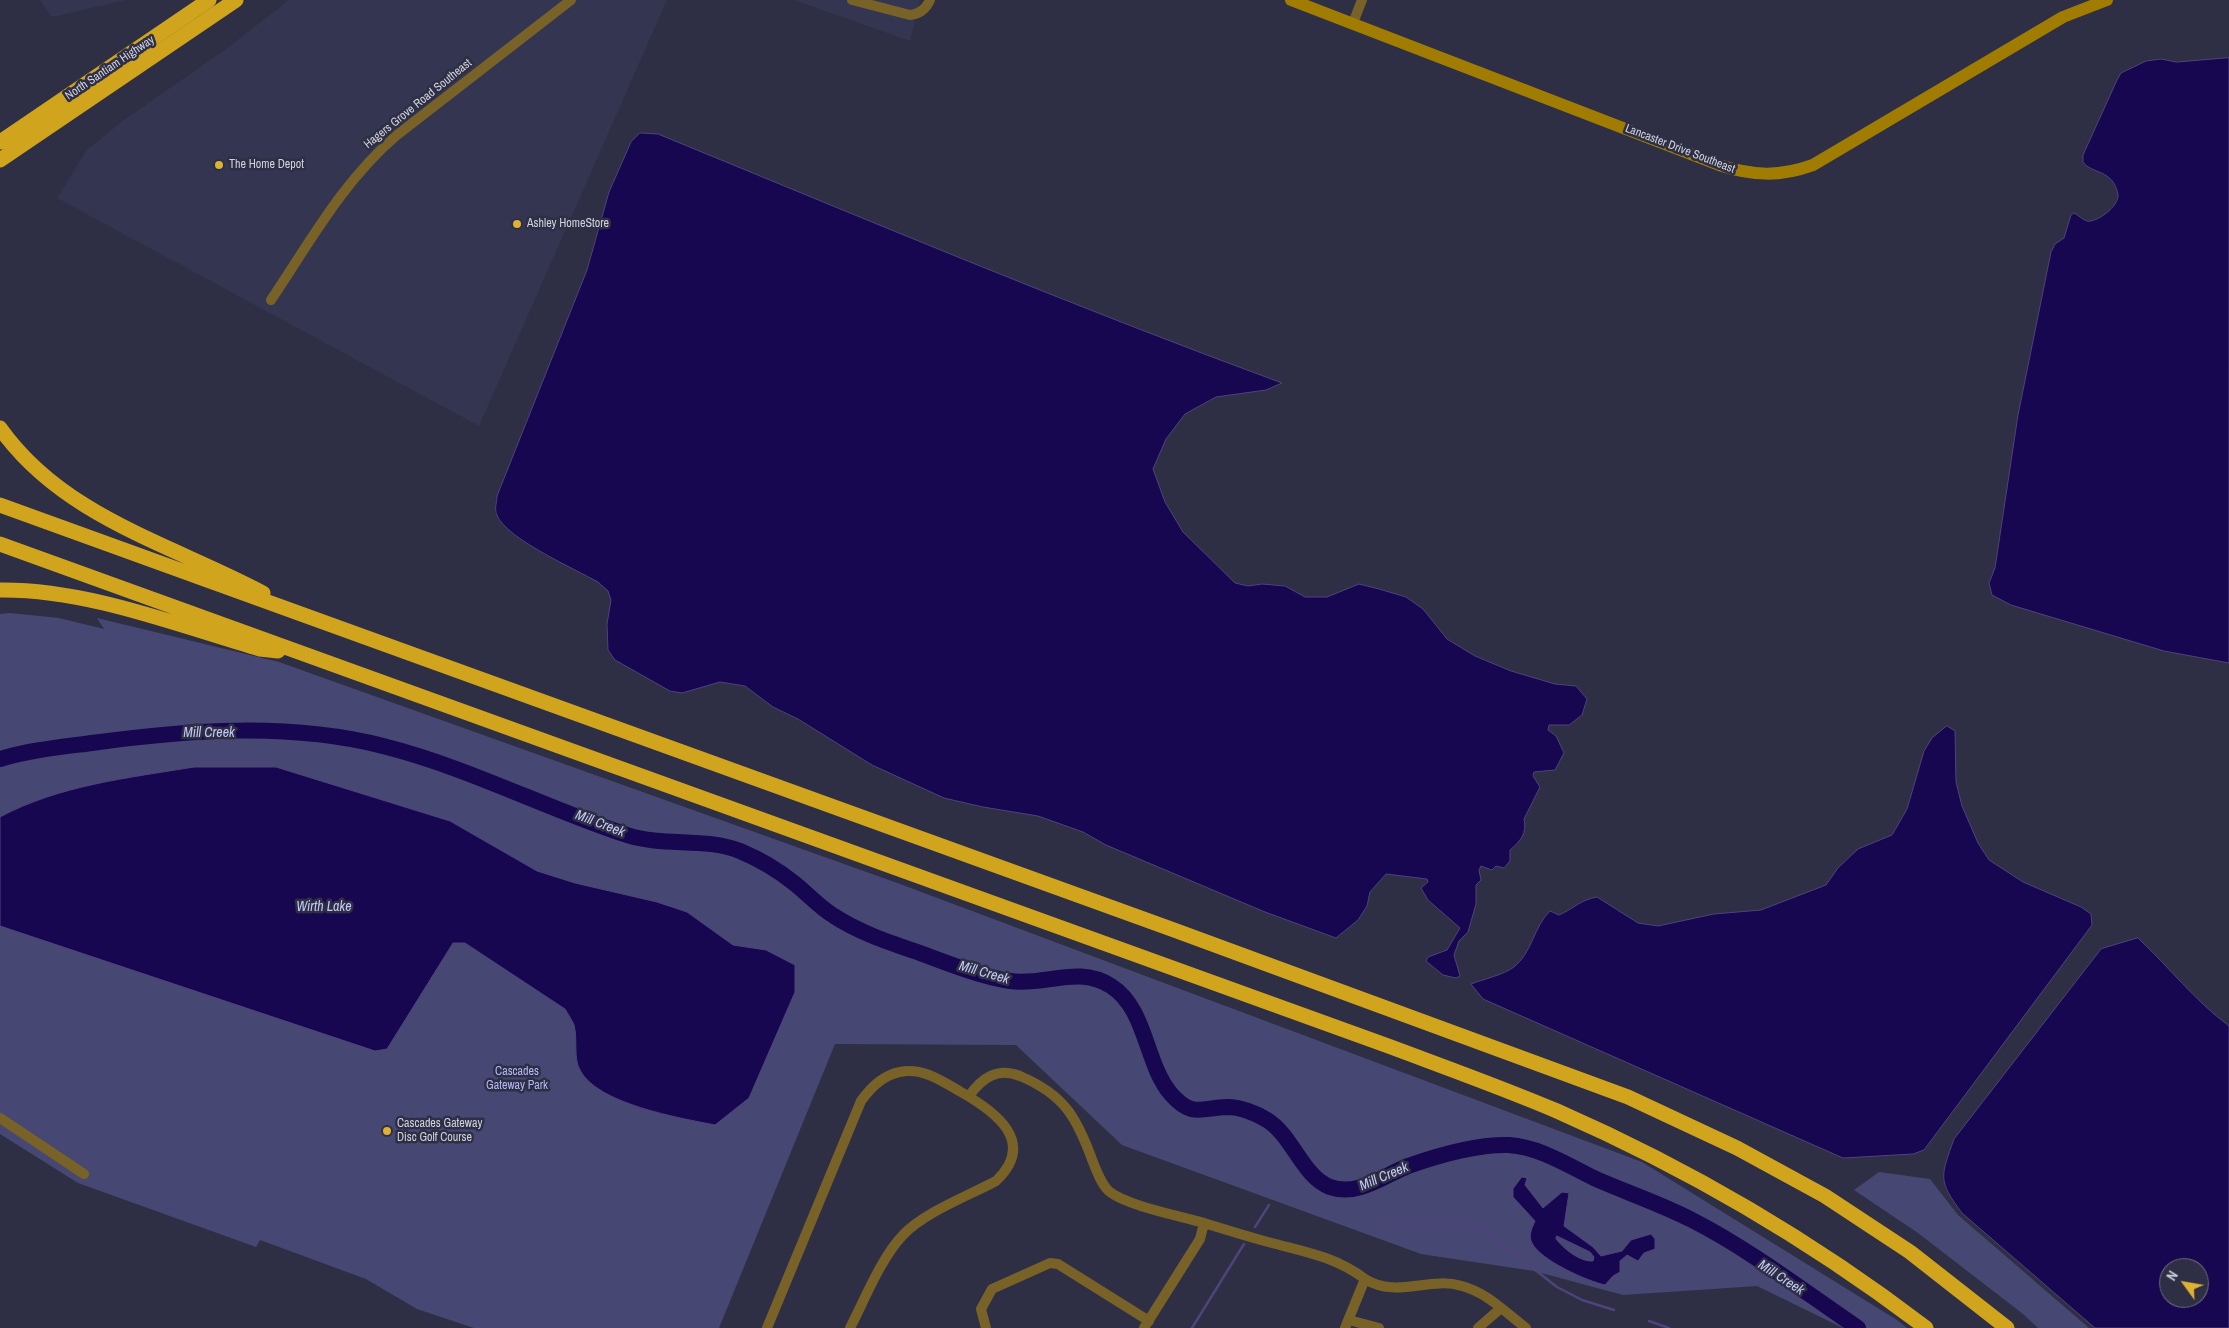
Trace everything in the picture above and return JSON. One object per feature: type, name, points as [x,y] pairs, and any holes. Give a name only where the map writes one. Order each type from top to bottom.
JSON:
[{"type":"highway","points":[[185,14],[201,0]]},
{"type":"highway","name":"North Santiam Highway","points":[[0,142],[208,0]]},
{"type":"highway","name":"North Santiam Highway","points":[[0,160],[236,0]]},
{"type":"highway","points":[[206,21],[243,0]]},
{"type":"highway","points":[[0,136],[17,129]]},
{"type":"highway","points":[[0,428],[25,459],[46,478],[107,519],[241,581],[310,618]]},
{"type":"highway","points":[[0,505],[1351,994],[1628,1097],[1737,1148],[1825,1196],[1910,1252],[2007,1328]]},
{"type":"highway","points":[[0,544],[1514,1093],[1654,1157],[1744,1205],[1868,1285],[1926,1328]]},
{"type":"highway","points":[[0,590],[42,592],[85,599],[260,649],[309,655]]},
{"type":"main road","name":"Lancaster Drive Southeast","points":[[1291,0],[1719,165],[1746,173],[1775,175],[1799,170],[1820,162],[2063,17],[2106,0]]},
{"type":"street","name":"Hagers Grove Road Southeast","points":[[271,300],[349,183],[372,157],[396,135],[571,0]]},
{"type":"street","points":[[852,0],[910,15],[915,15],[924,9],[930,0]]},
{"type":"street","points":[[1353,23],[1362,0]]},
{"type":"street","points":[[767,1328],[856,1112],[870,1089],[888,1076],[900,1072],[911,1071],[932,1075],[969,1096],[998,1117],[1013,1139],[1011,1162],[1006,1172],[996,1181],[917,1224],[904,1234],[887,1258],[850,1328]]},
{"type":"street","points":[[969,1096],[977,1085],[992,1074],[1003,1072],[1030,1080],[1053,1093],[1065,1104],[1075,1118],[1096,1170],[1110,1192],[1124,1199],[1323,1256],[1350,1268],[1365,1279],[1383,1288],[1432,1284],[1461,1286],[1484,1296],[1526,1328]]},
{"type":"street","points":[[0,1118],[84,1174]]},
{"type":"street","points":[[986,1328],[980,1309],[992,1289],[1050,1263],[1058,1264],[1147,1324],[1200,1239],[1204,1223]]},
{"type":"street","points":[[1365,1279],[1347,1324],[1379,1328]]},
{"type":"street","points":[[1478,1328],[1501,1308]]},
{"type":"shaded area","points":[[40,0],[126,0],[52,17]]},
{"type":"shaded area","points":[[289,0],[667,0],[479,426],[57,198],[87,150],[121,122],[226,49]]},
{"type":"shaded area","points":[[794,0],[920,0],[910,41]]},
{"type":"green space","name":"Cascades Gateway Park","points":[[10,613],[59,618],[104,629],[97,618],[279,662],[900,884],[1642,1162],[1907,1328],[1843,1328],[1757,1286],[1623,1295],[1534,1271],[1421,1254],[1122,1145],[1016,1045],[835,1044],[719,1328],[474,1328],[417,1309],[366,1279],[260,1240],[256,1247],[78,1183],[0,1134],[0,614]]},
{"type":"green space","points":[[1879,1172],[1930,1179],[1958,1215],[2089,1328],[2038,1328],[2023,1314],[1918,1233],[1854,1190]]},
{"type":"water","points":[[2229,58],[2229,663],[2164,651],[2011,605],[1992,595],[1989,583],[1995,568],[2018,415],[2051,252],[2055,244],[2064,238],[2071,215],[2074,213],[2084,220],[2091,221],[2107,213],[2117,199],[2116,187],[2112,181],[2107,176],[2087,166],[2083,162],[2083,155],[2117,80],[2121,73],[2146,61],[2161,59],[2176,62]]},
{"type":"water","points":[[640,133],[658,134],[1047,293],[1282,383],[1266,390],[1216,397],[1185,414],[1166,439],[1153,469],[1165,502],[1183,532],[1235,583],[1248,586],[1262,584],[1285,586],[1305,597],[1327,597],[1359,584],[1406,597],[1423,609],[1447,639],[1475,656],[1511,671],[1555,684],[1576,686],[1587,699],[1582,715],[1569,725],[1549,725],[1548,730],[1556,736],[1564,753],[1555,770],[1534,772],[1533,776],[1540,787],[1524,819],[1524,833],[1510,850],[1510,861],[1504,868],[1496,866],[1492,870],[1481,866],[1479,870],[1481,880],[1476,885],[1476,904],[1468,932],[1459,941],[1454,955],[1460,976],[1456,978],[1443,975],[1426,961],[1428,957],[1447,950],[1460,928],[1428,900],[1421,888],[1428,882],[1427,879],[1386,874],[1370,892],[1367,906],[1358,920],[1336,938],[1265,912],[1106,845],[1083,832],[1038,816],[983,807],[944,798],[872,765],[798,719],[773,707],[745,686],[720,682],[682,693],[670,691],[615,660],[608,650],[607,624],[611,600],[608,591],[598,582],[526,543],[503,524],[496,513],[496,508],[497,496],[587,270],[609,192],[631,142]]},
{"type":"water","points":[[1947,726],[1955,731],[1956,782],[1962,806],[1978,843],[1989,860],[2023,882],[2081,907],[2091,914],[2092,925],[1924,1150],[1913,1154],[1843,1158],[1483,999],[1471,984],[1499,975],[1514,967],[1525,954],[1540,924],[1550,911],[1559,915],[1591,898],[1597,897],[1638,923],[1658,926],[1714,914],[1761,910],[1826,885],[1838,868],[1858,849],[1892,835],[1907,809],[1924,751],[1932,738]]},
{"type":"water","name":"Wirth Lake","points":[[194,767],[276,767],[450,821],[537,871],[575,883],[657,902],[687,912],[733,945],[766,950],[795,965],[795,992],[749,1098],[715,1125],[641,1108],[603,1092],[589,1082],[580,1070],[577,1060],[574,1025],[565,1009],[465,943],[453,943],[387,1049],[375,1051],[0,926],[0,817],[46,797],[70,790],[119,779]]},
{"type":"water","points":[[2138,938],[2193,995],[2229,1026],[2229,1328],[2095,1328],[1962,1213],[1948,1193],[1944,1177],[1946,1162],[1954,1139],[2101,949]]},
{"type":"water","points":[[1522,1177],[1527,1178],[1525,1185],[1543,1208],[1562,1192],[1569,1193],[1564,1226],[1593,1247],[1601,1256],[1622,1251],[1631,1240],[1651,1234],[1655,1239],[1655,1249],[1644,1253],[1638,1261],[1627,1255],[1620,1261],[1620,1272],[1613,1276],[1605,1285],[1587,1279],[1554,1263],[1537,1250],[1530,1237],[1535,1221],[1513,1197],[1513,1189]],"holes":[[[1557,1236],[1590,1252],[1594,1257],[1593,1261],[1578,1257],[1559,1243],[1556,1239]]]},
{"type":"waterway","name":"Mill Creek","points":[[0,759],[46,749],[128,738],[201,732],[275,731],[347,738],[383,746],[445,765],[627,835],[655,841],[713,844],[727,847],[747,854],[768,865],[788,878],[823,909],[854,928],[887,941],[999,979],[1023,982],[1086,977],[1099,980],[1111,986],[1123,996],[1132,1008],[1162,1082],[1178,1101],[1191,1109],[1203,1110],[1232,1107],[1263,1117],[1284,1136],[1312,1174],[1320,1182],[1330,1187],[1340,1189],[1360,1187],[1408,1166],[1471,1148],[1509,1145],[1532,1149],[1713,1231],[1756,1257],[1858,1328]]},
{"type":"waterway","points":[[1255,1227],[1269,1205]]},
{"type":"waterway","points":[[1385,1221],[1469,1221],[1497,1240],[1557,1287],[1582,1300],[1614,1310]]},
{"type":"waterway","points":[[1192,1328],[1244,1244]]},
{"type":"waterway","points":[[1649,1321],[1669,1328]]},
{"type":"place","name":"The Home Depot","points":[[219,165]]},
{"type":"place","name":"Ashley HomeStore","points":[[517,224]]},
{"type":"place","name":"Cascades Gateway Disc Golf Course","points":[[387,1131]]}]
